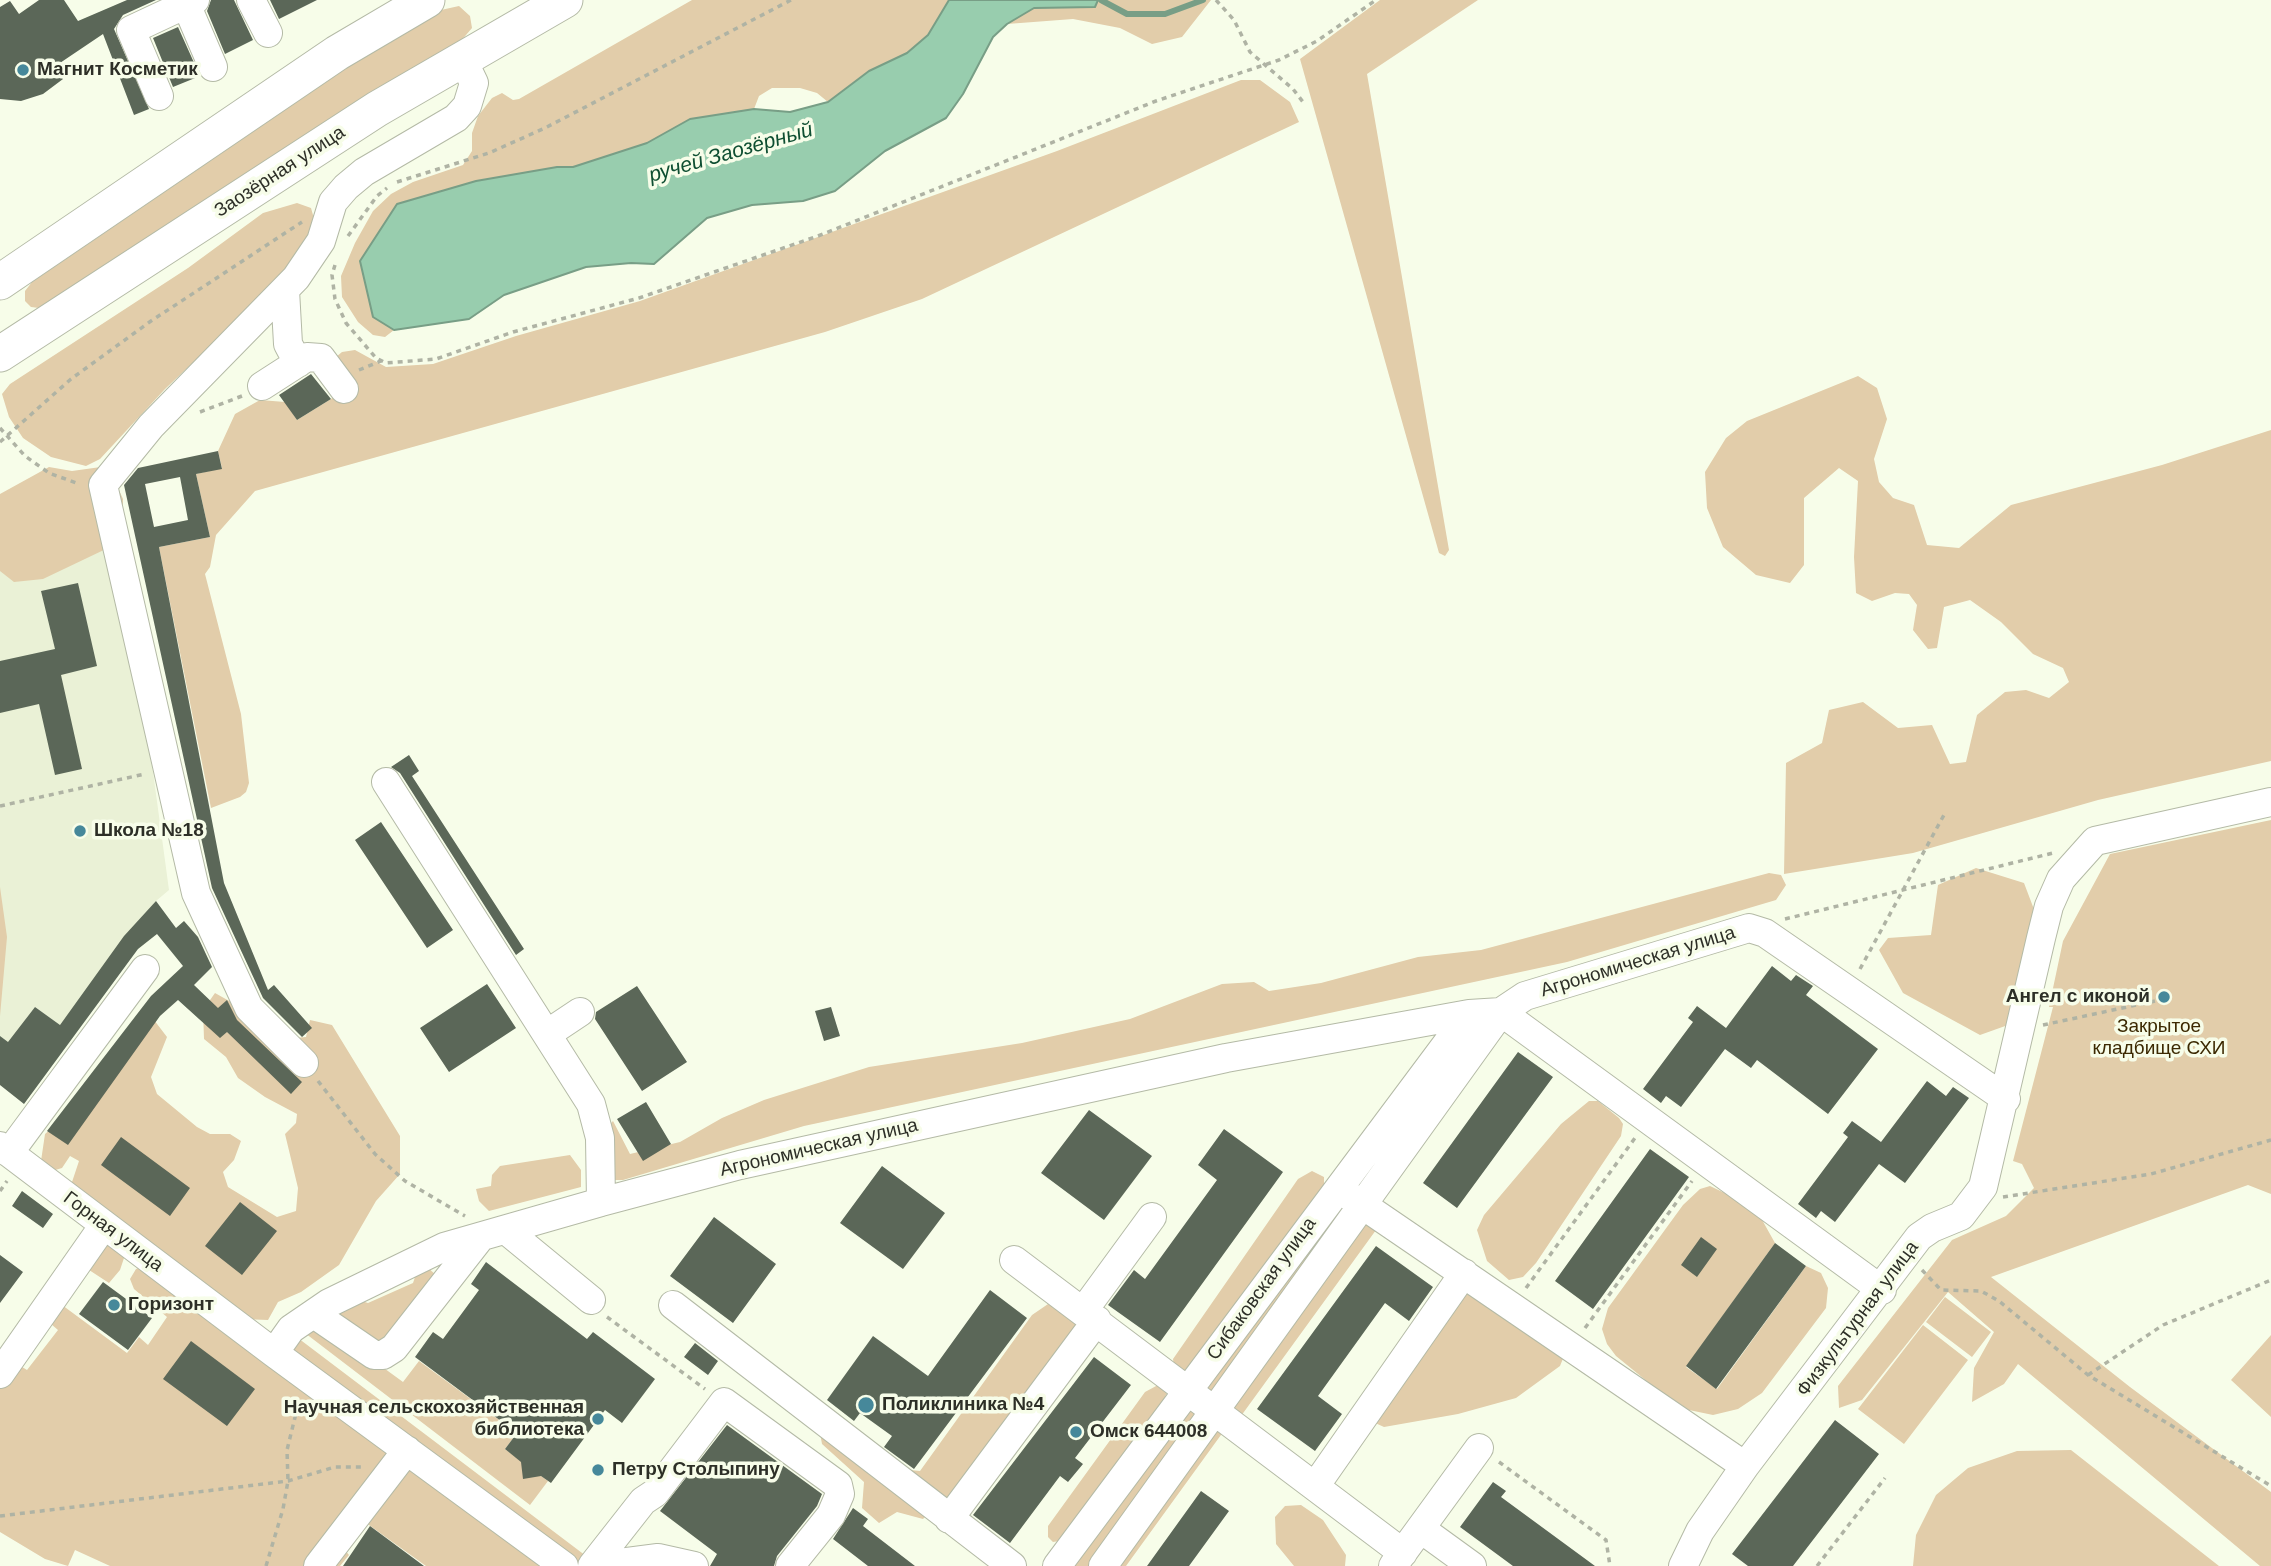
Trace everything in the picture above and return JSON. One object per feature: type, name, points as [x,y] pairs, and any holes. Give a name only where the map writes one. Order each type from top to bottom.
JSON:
[{"type":"main road","points":[[0,282],[337,52],[427,0]]},
{"type":"main road","name":"Заозёрная улица","points":[[0,354],[377,109],[565,0]]},
{"type":"street","points":[[251,0],[268,33]]},
{"type":"street","points":[[159,96],[131,30],[190,2],[213,67]]},
{"type":"street","points":[[304,1063],[248,1008],[196,893],[103,485],[144,433],[285,290],[321,241],[333,202],[364,172],[456,118],[467,106],[474,83],[462,58]]},
{"type":"street","points":[[285,290],[288,344],[298,363]]},
{"type":"street","points":[[262,386],[307,357],[321,358],[344,388]]},
{"type":"street","points":[[386,782],[590,1104],[600,1138],[601,1194]]},
{"type":"street","points":[[1974,1204],[1983,1187],[2006,1099],[2049,906],[2061,879],[2095,841],[2271,802]]},
{"type":"street","name":"Агрономическая улица","points":[[274,1353],[291,1329],[349,1292],[444,1247],[493,1234],[601,1194],[1226,1058],[1469,1014],[1501,1012],[1525,996],[1749,928],[1765,933],[2006,1099]]},
{"type":"street","points":[[5,1150],[145,969]]},
{"type":"street","points":[[547,1034],[580,1012]]},
{"type":"street","points":[[1501,1012],[1882,1290]]},
{"type":"street","name":"Сибаковская улица","points":[[1103,1566],[1501,1012]]},
{"type":"street","name":"Сибаковская улица","points":[[1057,1566],[1469,1014]]},
{"type":"street","name":"Горная улица","points":[[5,1150],[309,1378],[403,1455],[564,1566]]},
{"type":"street","points":[[1337,1188],[1745,1466]]},
{"type":"street","name":"Физкультурная улица","points":[[1683,1566],[1700,1531],[1745,1466],[1882,1290],[1919,1237],[1932,1228],[1962,1216],[1974,1204]]},
{"type":"street","points":[[950,1519],[1090,1315],[1152,1217]]},
{"type":"street","points":[[0,1374],[104,1225]]},
{"type":"street","points":[[314,1314],[374,1355],[383,1355],[394,1348],[493,1234],[591,1300]]},
{"type":"street","points":[[1014,1260],[1090,1315],[1186,1392],[1316,1485],[1398,1559],[1479,1448]]},
{"type":"street","points":[[1316,1485],[1464,1273]]},
{"type":"street","points":[[673,1305],[1012,1566]]},
{"type":"street","points":[[598,1565],[643,1501],[655,1493],[724,1402],[838,1485],[840,1494],[831,1515],[790,1566]]},
{"type":"street","points":[[318,1566],[403,1455]]},
{"type":"street","points":[[1421,1528],[1472,1566]]},
{"type":"street","points":[[598,1565],[658,1558],[694,1566]]},
{"type":"path","points":[[343,244],[366,210],[389,186],[411,176],[489,153],[545,128],[791,0]]},
{"type":"path","points":[[1216,0],[1234,20],[1250,52],[1293,89],[1303,102]]},
{"type":"path","points":[[339,254],[332,275],[335,299],[346,323],[362,345],[386,363],[436,359],[513,332],[639,298],[818,236],[1102,122],[1264,64],[1317,41],[1376,0]]},
{"type":"path","points":[[0,442],[71,379],[141,328],[333,202]]},
{"type":"path","points":[[198,413],[262,386]]},
{"type":"path","points":[[1,429],[5,438],[49,473],[79,484],[103,485]]},
{"type":"path","points":[[0,806],[167,769]]},
{"type":"path","points":[[1848,992],[1945,813]]},
{"type":"path","points":[[1749,928],[2095,841]]},
{"type":"path","points":[[2020,1030],[2155,1001]]},
{"type":"path","points":[[304,1063],[375,1154],[405,1181],[493,1234]]},
{"type":"path","points":[[1513,1306],[1649,1119]]},
{"type":"path","points":[[1974,1204],[2151,1174],[2271,1140]]},
{"type":"path","points":[[1572,1347],[1706,1161]]},
{"type":"path","points":[[1909,1252],[1933,1285],[1941,1290],[1981,1291],[1998,1301],[2088,1375],[2271,1486]]},
{"type":"path","points":[[2088,1375],[2163,1325],[2271,1280]]},
{"type":"path","points":[[591,1300],[616,1325],[724,1402]]},
{"type":"path","points":[[266,1566],[283,1509],[288,1480],[287,1450],[295,1410],[309,1378]]},
{"type":"path","points":[[1479,1448],[1606,1540],[1610,1566]]},
{"type":"path","points":[[0,1516],[288,1480],[335,1467],[372,1468],[403,1455]]},
{"type":"path","points":[[1817,1566],[1885,1478]]},
{"type":"shaded area","name":"Школа №18","points":[[101,492],[153,772],[169,890],[156,901],[60,1025],[35,1007],[25,1020],[32,1061],[0,1040],[0,530]]},
{"type":"green space","points":[[692,0],[949,0],[928,35],[907,53],[869,71],[828,102],[817,93],[800,88],[772,88],[759,96],[754,109],[690,119],[647,143],[573,167],[557,167],[476,181],[397,204],[373,317],[394,330],[385,337],[373,335],[358,322],[342,297],[341,276],[373,211],[391,194],[413,182],[463,165],[472,151],[472,133],[478,116],[492,98],[502,93],[513,100],[519,99]]},
{"type":"green space","points":[[1098,0],[1211,0],[1182,37],[1152,44],[1120,28],[1073,19],[1007,24],[1034,8],[1094,7]]},
{"type":"green space","points":[[1380,0],[1478,0],[1367,74],[1449,550],[1445,556],[1439,553],[1300,59]]},
{"type":"green space","points":[[459,6],[470,16],[472,28],[460,42],[39,308],[31,307],[25,301],[25,291],[32,282],[357,61],[441,10]]},
{"type":"green space","points":[[1241,80],[1260,80],[1290,102],[1299,122],[922,299],[825,332],[255,491],[216,535],[210,567],[205,574],[241,714],[249,783],[246,792],[240,797],[211,808],[159,547],[210,537],[196,474],[222,468],[218,451],[235,414],[260,400],[285,402],[297,420],[339,394],[330,362],[342,352],[355,350],[386,367],[433,364],[516,336],[640,301],[1057,151]]},
{"type":"green space","points":[[297,203],[311,208],[315,222],[314,233],[274,286],[165,389],[100,459],[86,466],[51,457],[23,438],[9,417],[2,394],[10,384],[188,268],[263,213]]},
{"type":"green space","points":[[1858,376],[1877,388],[1887,419],[1874,459],[1879,482],[1893,498],[1914,505],[1927,545],[1959,548],[2011,505],[2162,465],[2271,430],[2271,761],[2098,800],[1913,853],[1784,874],[1786,763],[1822,743],[1829,710],[1863,702],[1898,728],[1932,725],[1950,764],[1966,762],[1977,715],[2005,692],[2026,690],[2049,698],[2069,682],[2063,668],[2033,654],[2001,622],[1970,600],[1944,607],[1937,648],[1928,649],[1913,630],[1917,605],[1909,594],[1895,593],[1872,601],[1856,593],[1854,557],[1858,481],[1839,468],[1804,498],[1804,565],[1790,583],[1756,575],[1723,547],[1707,508],[1705,472],[1726,438],[1747,421]]},
{"type":"green space","points":[[108,466],[123,499],[123,533],[108,548],[43,579],[14,582],[0,571],[0,494],[49,467],[72,471]]},
{"type":"green space","name":"Закрытое кладбище СХИ","points":[[2271,820],[2271,1194],[2248,1185],[1991,1277],[2130,1387],[2271,1492],[2271,1566],[2260,1566],[2018,1364],[2004,1384],[1972,1402],[1974,1368],[1994,1332],[1948,1292],[1862,1400],[1839,1408],[1838,1386],[1952,1240],[2006,1216],[2034,1188],[2022,1164],[2013,1161],[2053,1007],[2049,1007],[2063,941],[2110,854]]},
{"type":"green space","points":[[1976,868],[2024,883],[2035,912],[2008,1025],[1980,1035],[1903,993],[1879,950],[1888,938],[1931,935],[1938,885]]},
{"type":"green space","points":[[1769,873],[1781,875],[1786,885],[1776,900],[1567,962],[804,1126],[623,1180],[610,1180],[608,1126],[613,1121],[630,1154],[680,1142],[722,1118],[764,1100],[869,1067],[1022,1043],[1130,1019],[1222,984],[1254,982],[1269,991],[1321,983],[1418,957],[1481,950]]},
{"type":"green space","points":[[0,887],[7,937],[0,1016]]},
{"type":"green space","points":[[215,993],[295,1038],[306,1037],[310,1020],[332,1025],[400,1136],[400,1174],[376,1201],[339,1265],[301,1292],[278,1302],[268,1320],[242,1319],[71,1185],[79,1161],[70,1156],[62,1168],[52,1171],[41,1161],[45,1134],[74,1108],[151,1016],[167,1037],[151,1077],[157,1094],[197,1127],[210,1134],[230,1134],[241,1141],[234,1160],[223,1172],[228,1187],[277,1217],[296,1211],[298,1188],[285,1134],[296,1123],[297,1114],[265,1097],[238,1078],[226,1057],[204,1039],[203,1010]]},
{"type":"green space","points":[[1589,1101],[1598,1101],[1619,1118],[1623,1124],[1621,1136],[1536,1263],[1523,1277],[1509,1280],[1487,1261],[1477,1230],[1484,1215],[1561,1124]]},
{"type":"green space","points":[[570,1155],[581,1170],[581,1187],[489,1211],[479,1201],[476,1189],[491,1186],[492,1175],[500,1166]]},
{"type":"green space","points":[[1312,1171],[1324,1177],[1324,1190],[1194,1373],[1175,1373],[1173,1359],[1298,1179]]},
{"type":"green space","points":[[1710,1186],[1733,1197],[1761,1218],[1775,1243],[1686,1367],[1717,1389],[1806,1266],[1821,1273],[1828,1288],[1826,1308],[1762,1393],[1738,1409],[1713,1415],[1689,1410],[1654,1387],[1616,1356],[1607,1344],[1602,1329],[1608,1308],[1683,1205],[1700,1189]]},
{"type":"green space","points":[[1344,1206],[1211,1398],[1203,1384],[1332,1208]]},
{"type":"green space","points":[[1371,1221],[1376,1230],[1241,1416],[1230,1419],[1230,1395],[1359,1223]]},
{"type":"green space","points":[[107,1240],[125,1255],[120,1270],[109,1283],[86,1268],[62,1305],[127,1353],[139,1337],[148,1345],[167,1317],[134,1289],[130,1279],[136,1269],[143,1266],[403,1462],[557,1566],[426,1566],[362,1520],[343,1548],[349,1555],[340,1566],[110,1566],[75,1550],[68,1566],[45,1559],[0,1532],[0,1382],[14,1362],[27,1370],[58,1330],[44,1318]]},
{"type":"green space","points":[[427,1267],[436,1275],[387,1347],[337,1317],[344,1300],[355,1299],[368,1303],[413,1283],[415,1277]]},
{"type":"green space","points":[[1464,1289],[1564,1356],[1560,1366],[1516,1398],[1458,1414],[1384,1427],[1373,1422]]},
{"type":"green space","points":[[1945,1297],[1991,1332],[1972,1357],[1926,1322]]},
{"type":"green space","points":[[1051,1302],[1085,1320],[977,1494],[939,1503],[923,1519],[897,1512],[879,1523],[862,1508],[864,1482],[822,1444],[820,1433],[899,1469],[920,1471],[1032,1315]]},
{"type":"green space","points":[[1923,1325],[1968,1360],[1904,1444],[1858,1409]]},
{"type":"green space","points":[[305,1326],[344,1339],[403,1382],[419,1361],[517,1433],[505,1449],[548,1481],[530,1505],[301,1330]]},
{"type":"green space","points":[[294,1335],[590,1559],[585,1566],[577,1566],[293,1354]]},
{"type":"green space","points":[[2271,1335],[2271,1417],[2231,1380]]},
{"type":"green space","points":[[1158,1385],[1167,1393],[1157,1411],[1059,1541],[1053,1542],[1048,1537],[1048,1526],[1145,1392]]},
{"type":"green space","points":[[1187,1406],[1200,1413],[1093,1566],[1066,1566]]},
{"type":"green space","points":[[1214,1423],[1226,1428],[1126,1566],[1108,1566]]},
{"type":"green space","points":[[2071,1450],[2219,1566],[1913,1566],[1916,1535],[1936,1495],[1968,1468],[2017,1451]]},
{"type":"green space","points":[[1301,1505],[1323,1520],[1346,1555],[1345,1566],[1294,1566],[1276,1544],[1275,1517],[1285,1506]]},
{"type":"water","points":[[949,0],[1098,0],[1095,7],[1034,8],[1007,24],[993,37],[963,94],[946,118],[885,151],[835,191],[803,201],[752,205],[707,218],[654,264],[586,267],[504,295],[469,319],[394,330],[373,317],[360,261],[397,204],[476,181],[557,167],[573,167],[647,143],[690,119],[754,109],[790,112],[828,102],[869,71],[907,53],[928,35]]},
{"type":"building","points":[[39,0],[64,0],[78,21],[127,0],[156,0],[123,15],[114,29],[149,109],[134,115],[103,34],[54,67],[63,79],[43,94],[21,101],[0,99],[0,7],[10,1],[19,14]]},
{"type":"building","points":[[211,0],[234,0],[253,40],[225,54],[207,11]]},
{"type":"building","points":[[270,0],[317,0],[279,19]]},
{"type":"building","points":[[178,27],[200,76],[173,87],[153,38]]},
{"type":"building","points":[[311,374],[331,399],[297,420],[279,395]]},
{"type":"building","points":[[218,451],[222,469],[196,474],[210,537],[159,547],[224,883],[268,990],[274,985],[312,1028],[302,1037],[263,998],[212,888],[124,485],[138,468]],"holes":[[[180,477],[188,520],[154,527],[145,484]]]},
{"type":"building","points":[[78,583],[97,666],[61,675],[82,769],[55,775],[39,704],[0,713],[0,661],[55,649],[41,591]]},
{"type":"building","points":[[409,755],[419,771],[412,776],[524,949],[516,955],[400,773],[391,767]]},
{"type":"building","points":[[381,822],[453,930],[427,948],[355,840]]},
{"type":"building","points":[[156,901],[176,928],[184,921],[198,937],[212,967],[194,985],[218,1008],[227,1000],[237,1020],[302,1082],[291,1094],[227,1032],[220,1038],[178,1000],[160,1016],[68,1145],[47,1131],[151,996],[183,966],[157,934],[138,949],[24,1104],[0,1085],[0,1036],[8,1042],[35,1007],[60,1025],[124,936]]},
{"type":"building","points":[[1772,966],[1791,981],[1796,975],[1813,986],[1806,995],[1878,1049],[1828,1114],[1757,1060],[1751,1068],[1725,1049],[1681,1107],[1666,1096],[1661,1103],[1643,1089],[1693,1022],[1688,1018],[1697,1006],[1726,1028]]},
{"type":"building","points":[[487,984],[516,1028],[449,1072],[420,1028]]},
{"type":"building","points":[[637,986],[687,1062],[642,1091],[595,1019],[596,1012]]},
{"type":"building","points":[[831,1007],[840,1036],[824,1041],[815,1011]]},
{"type":"building","points":[[1518,1052],[1553,1077],[1457,1208],[1423,1183]]},
{"type":"building","points":[[1927,1081],[1946,1096],[1953,1087],[1969,1098],[1905,1183],[1879,1164],[1835,1222],[1821,1211],[1816,1218],[1798,1204],[1848,1137],[1843,1133],[1852,1121],[1881,1142]]},
{"type":"building","points":[[646,1102],[671,1144],[643,1161],[617,1119]]},
{"type":"building","points":[[1089,1110],[1152,1156],[1104,1220],[1041,1173]]},
{"type":"building","points":[[1224,1129],[1283,1172],[1160,1342],[1108,1305],[1134,1270],[1145,1279],[1217,1180],[1198,1165]]},
{"type":"building","points":[[121,1137],[190,1188],[170,1216],[101,1165]]},
{"type":"building","points":[[1650,1149],[1689,1177],[1593,1309],[1555,1281]]},
{"type":"building","points":[[882,1166],[945,1213],[903,1269],[840,1223]]},
{"type":"building","points":[[22,1191],[53,1214],[43,1228],[12,1206]]},
{"type":"building","points":[[240,1202],[277,1231],[242,1275],[205,1246]]},
{"type":"building","points":[[714,1217],[776,1264],[733,1323],[670,1276]]},
{"type":"building","points":[[1701,1237],[1717,1249],[1697,1277],[1681,1265]]},
{"type":"building","points":[[1775,1243],[1806,1266],[1716,1389],[1686,1366]]},
{"type":"building","points":[[1376,1246],[1433,1287],[1409,1321],[1385,1303],[1318,1396],[1342,1414],[1315,1451],[1257,1409]]},
{"type":"building","points":[[0,1255],[23,1272],[0,1303]]},
{"type":"building","points":[[486,1262],[587,1339],[593,1332],[655,1379],[622,1423],[605,1410],[551,1483],[541,1476],[523,1479],[521,1462],[505,1449],[517,1433],[415,1357],[433,1332],[443,1339],[479,1290],[471,1284]]},
{"type":"building","points":[[103,1282],[152,1318],[128,1350],[79,1314]]},
{"type":"building","points":[[990,1290],[1027,1318],[914,1469],[884,1447],[892,1436],[860,1413],[854,1421],[827,1400],[873,1336],[928,1376]]},
{"type":"building","points":[[191,1341],[255,1389],[227,1426],[163,1379]]},
{"type":"building","points":[[695,1343],[718,1361],[708,1375],[684,1357]]},
{"type":"building","points":[[1094,1357],[1131,1385],[1075,1458],[1083,1464],[1068,1482],[1060,1476],[1010,1543],[973,1515]]},
{"type":"building","points":[[1835,1420],[1879,1454],[1793,1566],[1748,1566],[1732,1554]]},
{"type":"building","points":[[727,1425],[822,1494],[817,1506],[777,1556],[774,1566],[710,1566],[717,1554],[660,1511]]},
{"type":"building","points":[[1493,1482],[1506,1491],[1501,1497],[1595,1566],[1513,1566],[1460,1527]]},
{"type":"building","points":[[1201,1491],[1229,1511],[1189,1566],[1147,1566]]},
{"type":"building","points":[[853,1508],[868,1519],[863,1526],[915,1566],[868,1566],[833,1539]]},
{"type":"building","points":[[370,1526],[424,1566],[343,1566]]},
{"type":"waterway","name":"ручей Заозёрный","points":[[1101,0],[1127,14],[1165,14],[1203,0]]},
{"type":"place","name":"Магнит Косметик","points":[[23,70]]},
{"type":"place","name":"Школа №18","points":[[80,831]]},
{"type":"place","name":"Ангел с иконой","points":[[2164,997]]},
{"type":"place","name":"Горизонт","points":[[114,1305]]},
{"type":"place","name":"Поликлиника №4","points":[[866,1405]]},
{"type":"place","name":"Научная сельскохозяйственная библиотека","points":[[598,1419]]},
{"type":"place","name":"Омск 644008","points":[[1076,1432]]},
{"type":"place","name":"Петру Столыпину","points":[[598,1470]]}]
